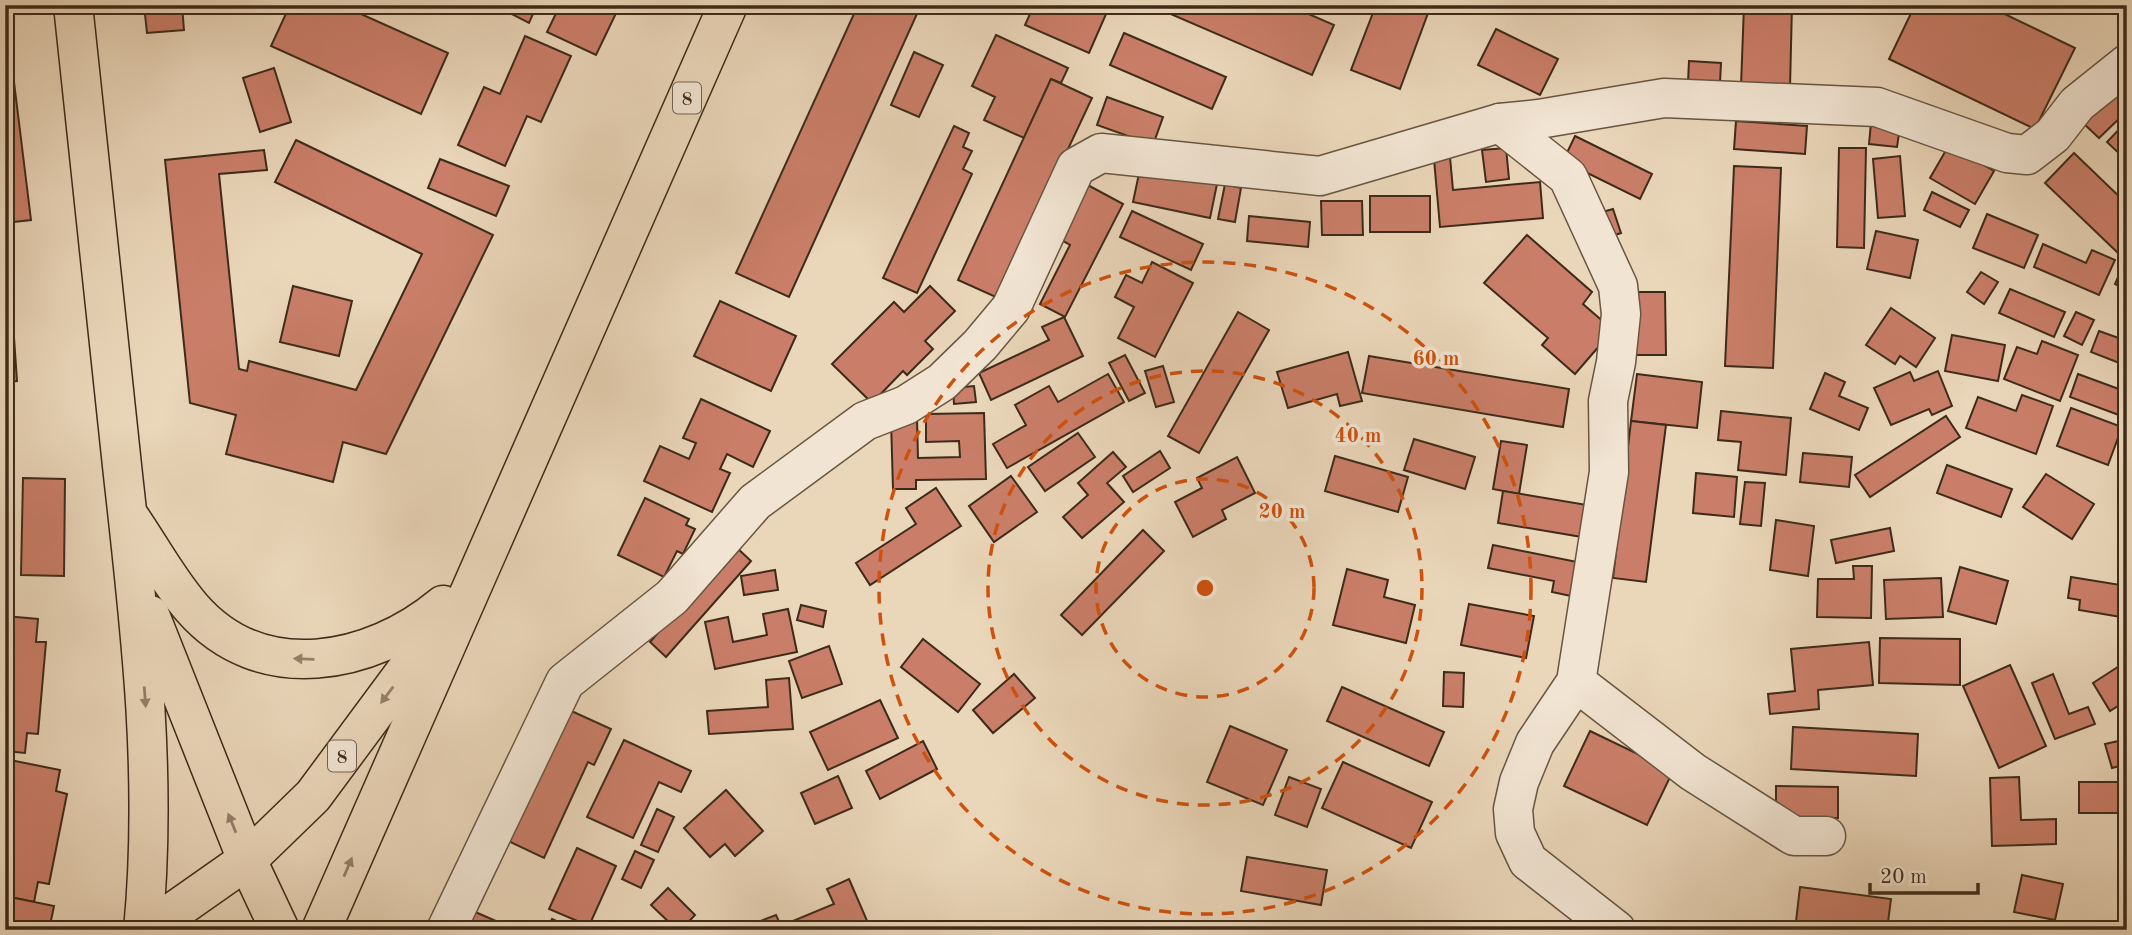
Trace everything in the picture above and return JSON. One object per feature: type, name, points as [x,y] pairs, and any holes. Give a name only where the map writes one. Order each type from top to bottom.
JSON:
[{"type":"main road","points":[[73,5],[136,580],[150,761],[149,877],[143,930]]},
{"type":"main road","name":"8","points":[[321,930],[728,5]]},
{"type":"main road","points":[[128,513],[192,609],[232,640],[279,658],[331,660],[381,645],[428,618],[472,582]]},
{"type":"main road","points":[[136,580],[247,860],[280,930]]},
{"type":"main road","name":"8","points":[[185,904],[247,860],[313,796],[472,582]]},
{"type":"main road","points":[[155,930],[163,919],[185,904],[211,897],[238,900],[262,911],[280,930]]},
{"type":"street","points":[[446,930],[565,682],[672,597],[755,502],[865,421],[906,405],[942,382],[980,345],[1010,308],[1076,167],[1101,153],[1320,176],[1500,122],[1539,120],[1664,98],[1877,107],[2007,153],[2027,155],[2053,135],[2077,104],[2127,64]]},
{"type":"street","points":[[1500,122],[1568,177],[1618,286],[1621,314],[1616,362],[1608,401],[1609,472],[1576,682],[1535,743],[1516,795],[1515,834],[1528,861],[1616,930]]},
{"type":"street","points":[[1576,682],[1693,772],[1794,836],[1826,836]]},
{"type":"building","points":[[144,5],[182,5],[184,30],[147,33]]},
{"type":"building","points":[[290,5],[341,5],[448,53],[421,114],[271,46]]},
{"type":"building","points":[[494,5],[537,5],[529,23]]},
{"type":"building","points":[[560,5],[620,5],[596,55],[547,32]]},
{"type":"building","points":[[858,5],[921,5],[789,297],[736,273]]},
{"type":"building","points":[[1034,5],[1110,5],[1089,53],[1025,25]]},
{"type":"building","points":[[1169,5],[1288,5],[1334,25],[1312,75],[1166,12]]},
{"type":"building","points":[[1376,5],[1431,5],[1400,89],[1351,70]]},
{"type":"building","points":[[1744,5],[1792,5],[1790,88],[1741,86]]},
{"type":"building","points":[[1915,5],[1986,5],[2075,48],[2035,129],[1889,59]]},
{"type":"building","points":[[5,9],[31,220],[5,223]]},
{"type":"building","points":[[1496,29],[1558,59],[1540,95],[1478,65]]},
{"type":"building","points":[[1124,33],[1226,77],[1212,109],[1110,65]]},
{"type":"building","points":[[996,35],[1068,68],[1061,83],[1051,79],[1024,138],[984,120],[995,97],[972,86]]},
{"type":"building","points":[[525,36],[571,56],[541,122],[527,116],[505,166],[458,145],[484,87],[500,94]]},
{"type":"building","points":[[914,52],[943,65],[919,117],[891,105]]},
{"type":"building","points":[[1689,61],[1721,63],[1720,83],[1688,82]]},
{"type":"building","points":[[274,68],[291,122],[260,132],[243,78]]},
{"type":"building","points":[[1051,79],[1092,98],[998,298],[958,280]]},
{"type":"building","points":[[2127,82],[2127,111],[2099,138],[2083,123]]},
{"type":"building","points":[[1107,97],[1163,117],[1153,145],[1097,125]]},
{"type":"building","points":[[1736,121],[1807,126],[1805,154],[1734,149]]},
{"type":"building","points":[[2127,121],[2127,161],[2107,142]]},
{"type":"building","points":[[1871,123],[1900,127],[1897,147],[1869,144]]},
{"type":"building","points":[[954,126],[969,133],[963,147],[972,151],[963,169],[972,174],[917,293],[883,278]]},
{"type":"building","points":[[1575,136],[1652,174],[1640,199],[1563,161]]},
{"type":"building","points":[[296,140],[493,235],[386,454],[343,442],[333,482],[226,454],[236,415],[190,403],[165,160],[264,150],[267,170],[219,174],[239,369],[247,371],[249,361],[356,390],[422,254],[275,182]]},
{"type":"building","points":[[1949,145],[1994,171],[1975,204],[1930,178]]},
{"type":"building","points":[[1506,148],[1509,179],[1486,182],[1482,150]]},
{"type":"building","points":[[1839,148],[1866,148],[1864,248],[1837,247]]},
{"type":"building","points":[[2074,153],[2127,204],[2127,243],[2118,253],[2045,183]]},
{"type":"building","points":[[1900,156],[1905,216],[1878,218],[1873,159]]},
{"type":"building","points":[[1450,157],[1453,190],[1540,182],[1543,218],[1440,227],[1434,159]]},
{"type":"building","points":[[440,159],[509,186],[496,216],[428,188]]},
{"type":"building","points":[[1734,166],[1781,168],[1773,368],[1725,366]]},
{"type":"building","points":[[1140,169],[1217,184],[1210,218],[1133,202]]},
{"type":"building","points":[[1084,183],[1123,204],[1065,317],[1040,304],[1070,245],[1056,237]]},
{"type":"building","points":[[1225,184],[1241,188],[1235,222],[1218,219]]},
{"type":"building","points":[[1932,192],[1969,210],[1960,227],[1924,210]]},
{"type":"building","points":[[1370,196],[1430,196],[1430,232],[1370,232]]},
{"type":"building","points":[[1321,201],[1362,201],[1363,235],[1322,235]]},
{"type":"building","points":[[1613,209],[1621,233],[1606,238],[1599,213]]},
{"type":"building","points":[[1132,211],[1203,244],[1191,270],[1120,237]]},
{"type":"building","points":[[1987,214],[2038,235],[2024,268],[1973,248]]},
{"type":"building","points":[[1249,216],[1310,222],[1308,247],[1247,241]]},
{"type":"building","points":[[1876,231],[1918,240],[1910,278],[1867,269]]},
{"type":"building","points":[[1527,235],[1592,292],[1583,304],[1613,330],[1575,374],[1542,345],[1548,338],[1484,283]]},
{"type":"building","points":[[2043,244],[2086,263],[2092,250],[2115,260],[2099,295],[2034,267]]},
{"type":"building","points":[[2127,257],[2127,290],[2115,284]]},
{"type":"building","points":[[1152,262],[1193,283],[1155,357],[1118,338],[1134,307],[1115,297],[1126,275],[1142,283]]},
{"type":"building","points":[[1981,272],[1998,282],[1984,304],[1967,292]]},
{"type":"building","points":[[293,286],[352,301],[339,356],[280,342]]},
{"type":"building","points":[[930,286],[955,311],[925,341],[933,349],[907,375],[903,371],[872,403],[832,364],[894,302],[904,312]]},
{"type":"building","points":[[2010,289],[2065,312],[2054,337],[1999,313]]},
{"type":"building","points":[[1633,292],[1665,292],[1666,355],[1634,355]]},
{"type":"building","points":[[5,294],[11,294],[17,381],[6,382],[5,396]]},
{"type":"building","points":[[720,301],[796,336],[771,391],[694,356]]},
{"type":"building","points":[[1891,308],[1935,338],[1916,367],[1900,356],[1895,364],[1866,345]]},
{"type":"building","points":[[1238,312],[1269,330],[1199,453],[1168,436]]},
{"type":"building","points":[[2076,312],[2094,320],[2082,345],[2064,336]]},
{"type":"building","points":[[1064,317],[1083,356],[991,400],[979,373],[1049,340],[1042,327]]},
{"type":"building","points":[[2099,331],[2127,341],[2127,366],[2091,352]]},
{"type":"building","points":[[1952,335],[2005,345],[1998,381],[1945,371]]},
{"type":"building","points":[[2042,341],[2078,355],[2060,401],[2004,379],[2017,347],[2037,354]]},
{"type":"building","points":[[1348,352],[1362,401],[1340,406],[1337,394],[1288,408],[1277,372]]},
{"type":"building","points":[[1125,355],[1145,393],[1129,401],[1109,363]]},
{"type":"building","points":[[1369,356],[1569,389],[1563,427],[1362,393]]},
{"type":"building","points":[[1163,366],[1174,402],[1156,407],[1145,371]]},
{"type":"building","points":[[1938,371],[1952,406],[1932,415],[1929,409],[1891,425],[1874,388],[1910,372],[1914,381]]},
{"type":"building","points":[[1825,373],[1845,382],[1839,396],[1868,408],[1859,430],[1810,409]]},
{"type":"building","points":[[1108,374],[1124,402],[1007,468],[993,444],[1026,425],[1015,405],[1049,386],[1058,402]]},
{"type":"building","points":[[1637,374],[1702,382],[1697,428],[1631,421]]},
{"type":"building","points":[[2078,374],[2127,392],[2127,418],[2070,397]]},
{"type":"building","points":[[974,386],[976,402],[954,404],[953,388]]},
{"type":"building","points":[[2022,395],[2053,406],[2036,454],[1966,428],[1978,397],[2016,411]]},
{"type":"building","points":[[701,399],[770,431],[753,467],[727,454],[720,469],[730,473],[712,512],[644,481],[660,446],[689,459],[696,443],[683,438]]},
{"type":"building","points":[[2071,408],[2122,427],[2108,465],[2057,446]]},
{"type":"building","points":[[1721,411],[1791,418],[1786,475],[1738,470],[1741,442],[1718,440]]},
{"type":"building","points":[[984,413],[986,479],[916,480],[916,489],[893,489],[891,420],[917,419],[918,458],[960,457],[959,441],[926,442],[926,414]]},
{"type":"building","points":[[1946,416],[1960,437],[1870,497],[1855,475]]},
{"type":"building","points":[[1631,421],[1666,425],[1646,582],[1613,578]]},
{"type":"building","points":[[1078,433],[1095,457],[1045,491],[1028,467]]},
{"type":"building","points":[[1414,439],[1475,457],[1465,489],[1404,470]]},
{"type":"building","points":[[1501,441],[1527,445],[1519,494],[1493,489]]},
{"type":"building","points":[[1160,451],[1170,468],[1133,492],[1123,476]]},
{"type":"building","points":[[1113,452],[1126,467],[1107,483],[1124,502],[1082,538],[1063,517],[1088,495],[1078,483]]},
{"type":"building","points":[[1803,453],[1852,457],[1849,487],[1800,482]]},
{"type":"building","points":[[1335,456],[1408,477],[1398,512],[1325,491]]},
{"type":"building","points":[[1237,457],[1255,493],[1222,510],[1226,519],[1193,537],[1175,502],[1202,488],[1197,478]]},
{"type":"building","points":[[1947,465],[2012,489],[2001,517],[1937,493]]},
{"type":"building","points":[[1696,473],[1737,477],[1734,517],[1693,513]]},
{"type":"building","points":[[2046,474],[2094,504],[2072,539],[2023,507]]},
{"type":"building","points":[[1011,476],[1037,512],[994,542],[969,506]]},
{"type":"building","points":[[23,478],[65,479],[64,576],[21,575]]},
{"type":"building","points":[[1745,482],[1765,483],[1761,526],[1740,524]]},
{"type":"building","points":[[936,488],[961,526],[870,585],[856,563],[916,524],[906,508]]},
{"type":"building","points":[[1503,491],[1593,506],[1588,538],[1498,523]]},
{"type":"building","points":[[645,498],[689,519],[686,525],[695,529],[683,554],[677,551],[664,577],[618,555]]},
{"type":"building","points":[[1776,520],[1814,526],[1808,576],[1770,570]]},
{"type":"building","points":[[1890,528],[1894,551],[1836,563],[1831,540]]},
{"type":"building","points":[[1143,530],[1164,551],[1082,635],[1061,615]]},
{"type":"building","points":[[1493,545],[1582,563],[1576,597],[1552,592],[1554,581],[1488,568]]},
{"type":"building","points":[[735,546],[751,561],[666,657],[650,642]]},
{"type":"building","points":[[1853,566],[1872,566],[1871,618],[1817,617],[1818,579],[1854,579]]},
{"type":"building","points":[[1960,567],[2008,581],[1996,624],[1948,611]]},
{"type":"building","points":[[1347,569],[1388,580],[1384,597],[1415,605],[1406,643],[1333,625]]},
{"type":"building","points":[[775,570],[778,590],[744,595],[741,576]]},
{"type":"building","points":[[2071,577],[2127,586],[2127,618],[2079,610],[2080,600],[2068,598]]},
{"type":"building","points":[[1941,578],[1943,617],[1886,619],[1884,580]]},
{"type":"building","points":[[1469,604],[1534,616],[1526,658],[1461,645]]},
{"type":"building","points":[[801,605],[826,611],[823,627],[797,620]]},
{"type":"building","points":[[788,609],[797,652],[715,669],[705,622],[728,617],[733,642],[767,635],[763,614]]},
{"type":"building","points":[[5,616],[38,619],[36,642],[46,642],[38,734],[27,733],[25,753],[5,751]]},
{"type":"building","points":[[1880,638],[1960,639],[1960,685],[1879,683]]},
{"type":"building","points":[[923,639],[980,684],[958,712],[901,667]]},
{"type":"building","points":[[1869,642],[1873,685],[1818,690],[1819,709],[1770,714],[1768,694],[1795,691],[1791,649]]},
{"type":"building","points":[[829,646],[842,684],[802,698],[789,661]]},
{"type":"building","points":[[2127,661],[2127,700],[2110,711],[2093,683]]},
{"type":"building","points":[[2010,665],[2046,746],[1999,768],[1963,686]]},
{"type":"building","points":[[1444,672],[1464,673],[1463,707],[1443,706]]},
{"type":"building","points":[[1014,674],[1035,698],[993,733],[973,710]]},
{"type":"building","points":[[2053,674],[2069,714],[2088,707],[2095,724],[2055,739],[2032,683]]},
{"type":"building","points":[[789,678],[793,729],[709,734],[707,711],[768,707],[766,680]]},
{"type":"building","points":[[1342,687],[1444,732],[1429,766],[1327,721]]},
{"type":"building","points":[[880,700],[898,738],[828,770],[810,732]]},
{"type":"building","points":[[567,709],[611,729],[594,765],[588,762],[544,858],[506,840]]},
{"type":"building","points":[[1230,726],[1287,750],[1263,805],[1207,782]]},
{"type":"building","points":[[1793,727],[1918,734],[1916,776],[1791,769]]},
{"type":"building","points":[[1590,731],[1673,771],[1647,825],[1564,786]]},
{"type":"building","points":[[2127,739],[2127,764],[2112,768],[2105,744]]},
{"type":"building","points":[[624,740],[691,771],[681,792],[659,782],[633,838],[587,817]]},
{"type":"building","points":[[923,741],[937,769],[880,799],[866,771]]},
{"type":"building","points":[[5,759],[60,770],[56,791],[67,794],[49,884],[38,882],[34,902],[5,896]]},
{"type":"building","points":[[1343,762],[1432,802],[1411,848],[1322,808]]},
{"type":"building","points":[[838,776],[852,808],[815,824],[801,793]]},
{"type":"building","points":[[1289,777],[1321,789],[1307,827],[1275,815]]},
{"type":"building","points":[[2019,777],[2021,820],[2056,819],[2056,844],[1992,846],[1990,778]]},
{"type":"building","points":[[2079,782],[2127,782],[2127,813],[2079,813]]},
{"type":"building","points":[[1776,786],[1838,787],[1838,818],[1776,817]]},
{"type":"building","points":[[726,790],[763,831],[735,856],[725,844],[710,857],[684,828]]},
{"type":"building","points":[[657,809],[674,817],[658,852],[641,845]]},
{"type":"building","points":[[577,848],[616,866],[589,926],[549,909]]},
{"type":"building","points":[[635,851],[654,860],[641,888],[622,879]]},
{"type":"building","points":[[1247,857],[1327,870],[1321,905],[1241,891]]},
{"type":"building","points":[[2022,875],[2063,884],[2055,920],[2014,912]]},
{"type":"building","points":[[849,879],[871,930],[761,930],[758,922],[776,915],[781,926],[834,904],[827,889]]},
{"type":"building","points":[[1800,887],[1891,899],[1887,930],[1795,930]]},
{"type":"building","points":[[668,888],[695,915],[681,930],[677,930],[651,905]]},
{"type":"building","points":[[5,896],[54,906],[49,930],[5,930]]},
{"type":"building","points":[[473,911],[505,925],[502,930],[464,930]]},
{"type":"building","points":[[552,919],[576,930],[547,930]]}]
